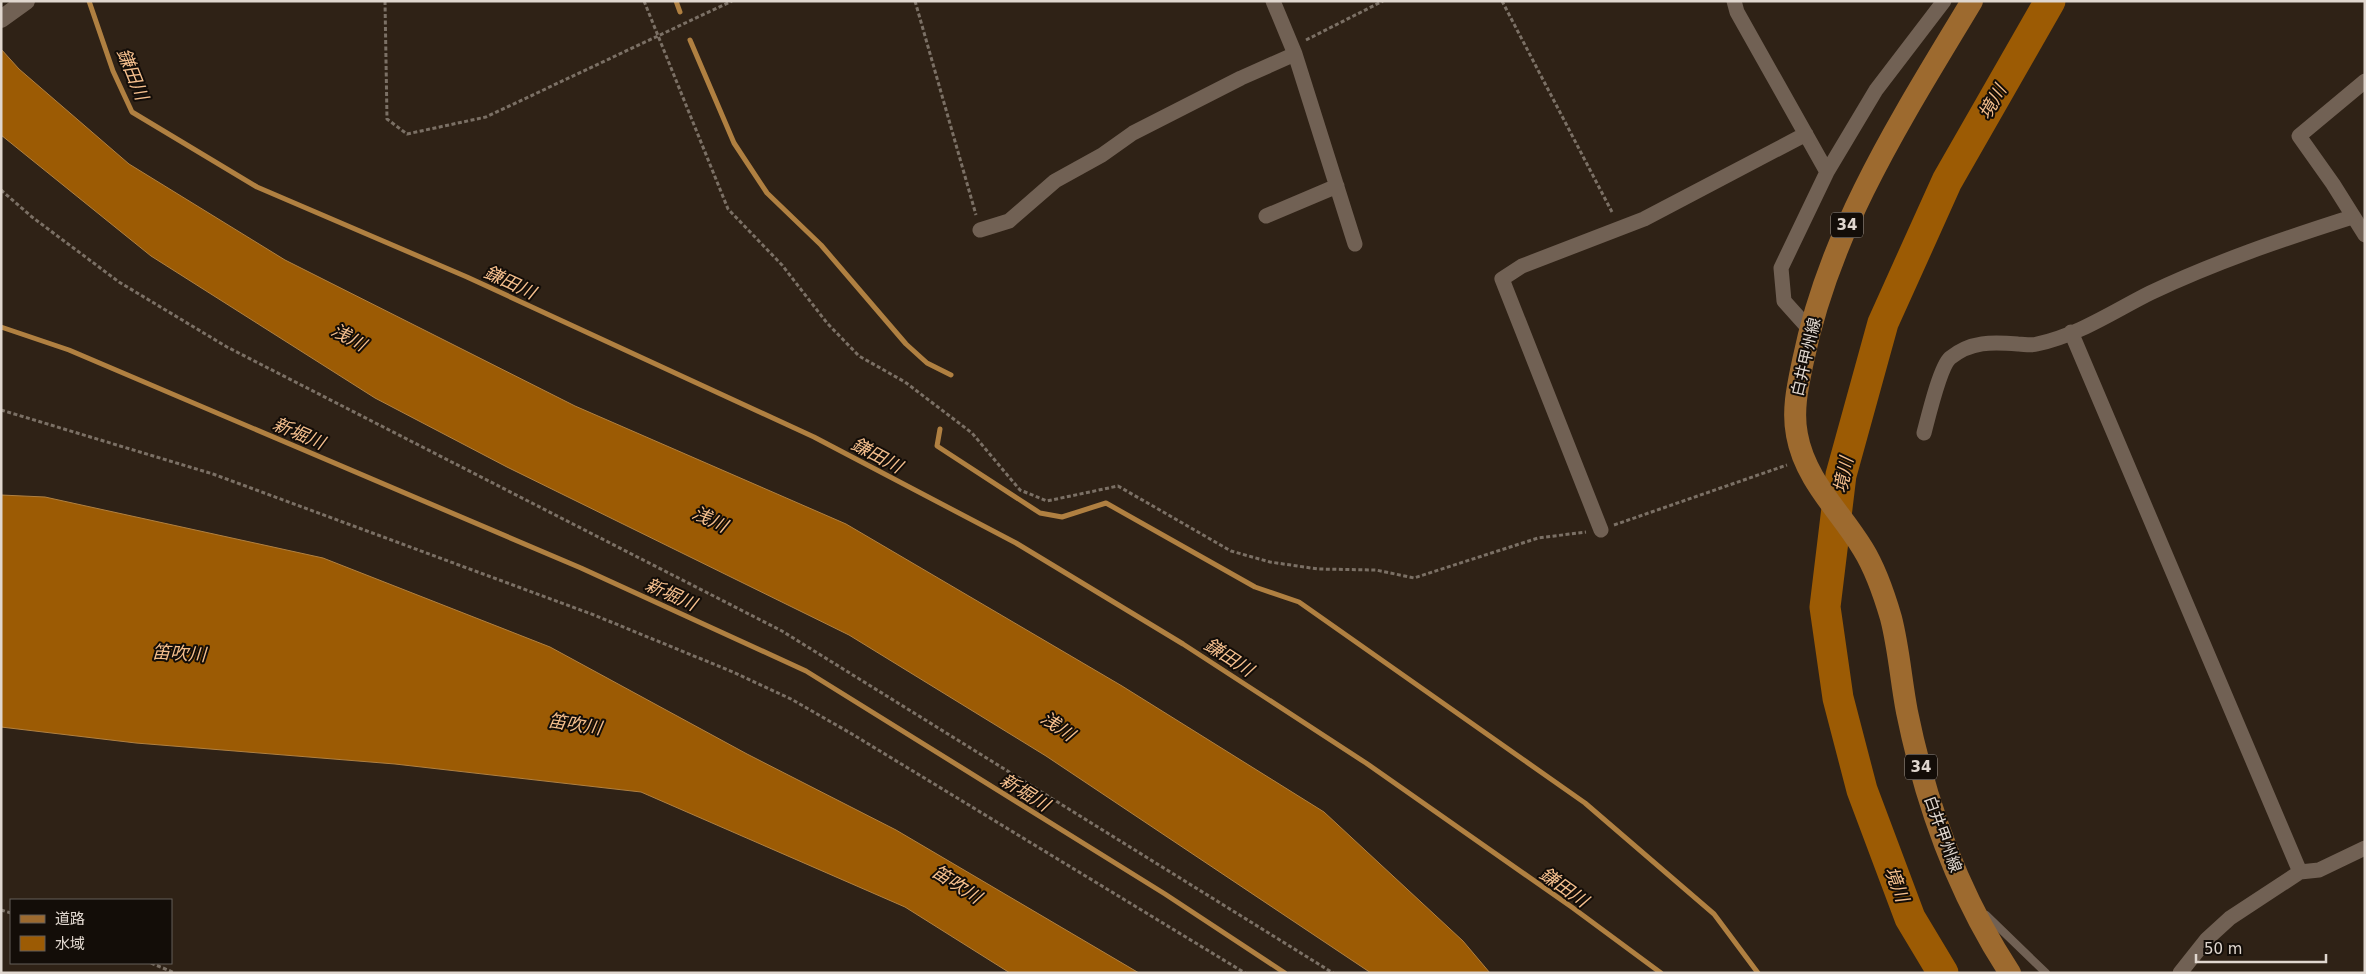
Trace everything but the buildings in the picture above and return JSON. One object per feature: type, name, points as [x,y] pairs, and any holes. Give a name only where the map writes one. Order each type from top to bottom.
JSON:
[{"type":"main road","name":"白井甲州線","points":[[1972,1],[1877,161],[1845,229],[1810,330],[1795,401],[1796,434],[1806,463],[1864,550],[1879,580],[1891,619],[1907,711],[1941,838],[1968,899],[2010,973]]},
{"type":"street","points":[[1,19],[26,1]]},
{"type":"street","points":[[1272,1],[1295,54],[1355,244]]},
{"type":"street","points":[[1734,1],[1736,12],[1827,172]]},
{"type":"street","points":[[1810,330],[1784,300],[1781,268],[1827,172],[1876,90],[1944,1]]},
{"type":"street","points":[[980,230],[1009,221],[1055,181],[1102,155],[1134,133],[1241,78],[1295,54]]},
{"type":"street","points":[[2365,81],[2299,136],[2333,184],[2365,235]]},
{"type":"street","points":[[1601,530],[1502,279],[1522,266],[1644,219],[1806,134]]},
{"type":"street","points":[[1266,216],[1337,186]]},
{"type":"street","points":[[1924,433],[1934,395],[1948,359],[1971,346],[1988,342],[2035,345],[2071,332],[2118,311],[2150,293],[2255,248],[2352,217]]},
{"type":"street","points":[[2071,332],[2300,872]]},
{"type":"street","points":[[2180,973],[2207,939],[2230,918],[2300,872],[2319,870],[2365,848]]},
{"type":"lane","points":[[1968,899],[2046,973]]},
{"type":"path","points":[[385,1],[388,119],[407,134],[486,117],[660,37],[732,1]]},
{"type":"path","points":[[644,1],[728,209],[782,265],[827,323],[859,356],[905,382],[972,433],[1020,490],[1047,501],[1118,486],[1231,551],[1270,562],[1318,569],[1376,570],[1414,578],[1538,538],[1601,530],[1789,464],[1806,463]]},
{"type":"path","points":[[915,1],[980,230]]},
{"type":"path","points":[[1295,54],[1304,40],[1383,1]]},
{"type":"path","points":[[1502,1],[1620,228]]},
{"type":"path","points":[[1,190],[32,217],[119,282],[227,347],[782,631],[1333,973]]},
{"type":"path","points":[[1,410],[213,474],[594,615],[733,672],[791,699],[852,734],[1245,973]]},
{"type":"path","points":[[153,964],[175,973]]},
{"type":"water","name":"浅川","points":[[1,49],[19,69],[129,164],[285,260],[575,406],[846,524],[1122,686],[1324,812],[1463,941],[1490,973],[1371,973],[1046,756],[849,635],[507,467],[375,398],[151,256],[1,135]]},
{"type":"water","name":"笛吹川","points":[[1,495],[45,497],[323,558],[550,647],[747,754],[896,830],[1139,973],[1010,973],[905,907],[641,792],[395,764],[136,743],[1,727]]},
{"type":"waterway","name":"鎌田川","points":[[89,1],[113,71],[132,112],[257,187],[467,277],[814,437],[1016,543],[1183,644],[1366,763],[1573,908],[1661,973]]},
{"type":"waterway","points":[[676,1],[680,12]]},
{"type":"waterway","name":"境川","points":[[1943,973],[1910,918],[1862,790],[1838,698],[1825,607],[1841,475],[1883,323],[1947,181],[2050,1]]},
{"type":"waterway","points":[[690,40],[734,143],[767,193],[821,245],[906,344],[927,363],[951,375]]},
{"type":"waterway","name":"新堀川","points":[[1,327],[69,350],[581,568],[806,671],[1165,894],[1285,973]]},
{"type":"waterway","points":[[940,429],[937,446],[1040,513],[1062,517],[1106,503],[1255,587],[1299,602],[1585,803],[1714,914],[1758,973]]}]
